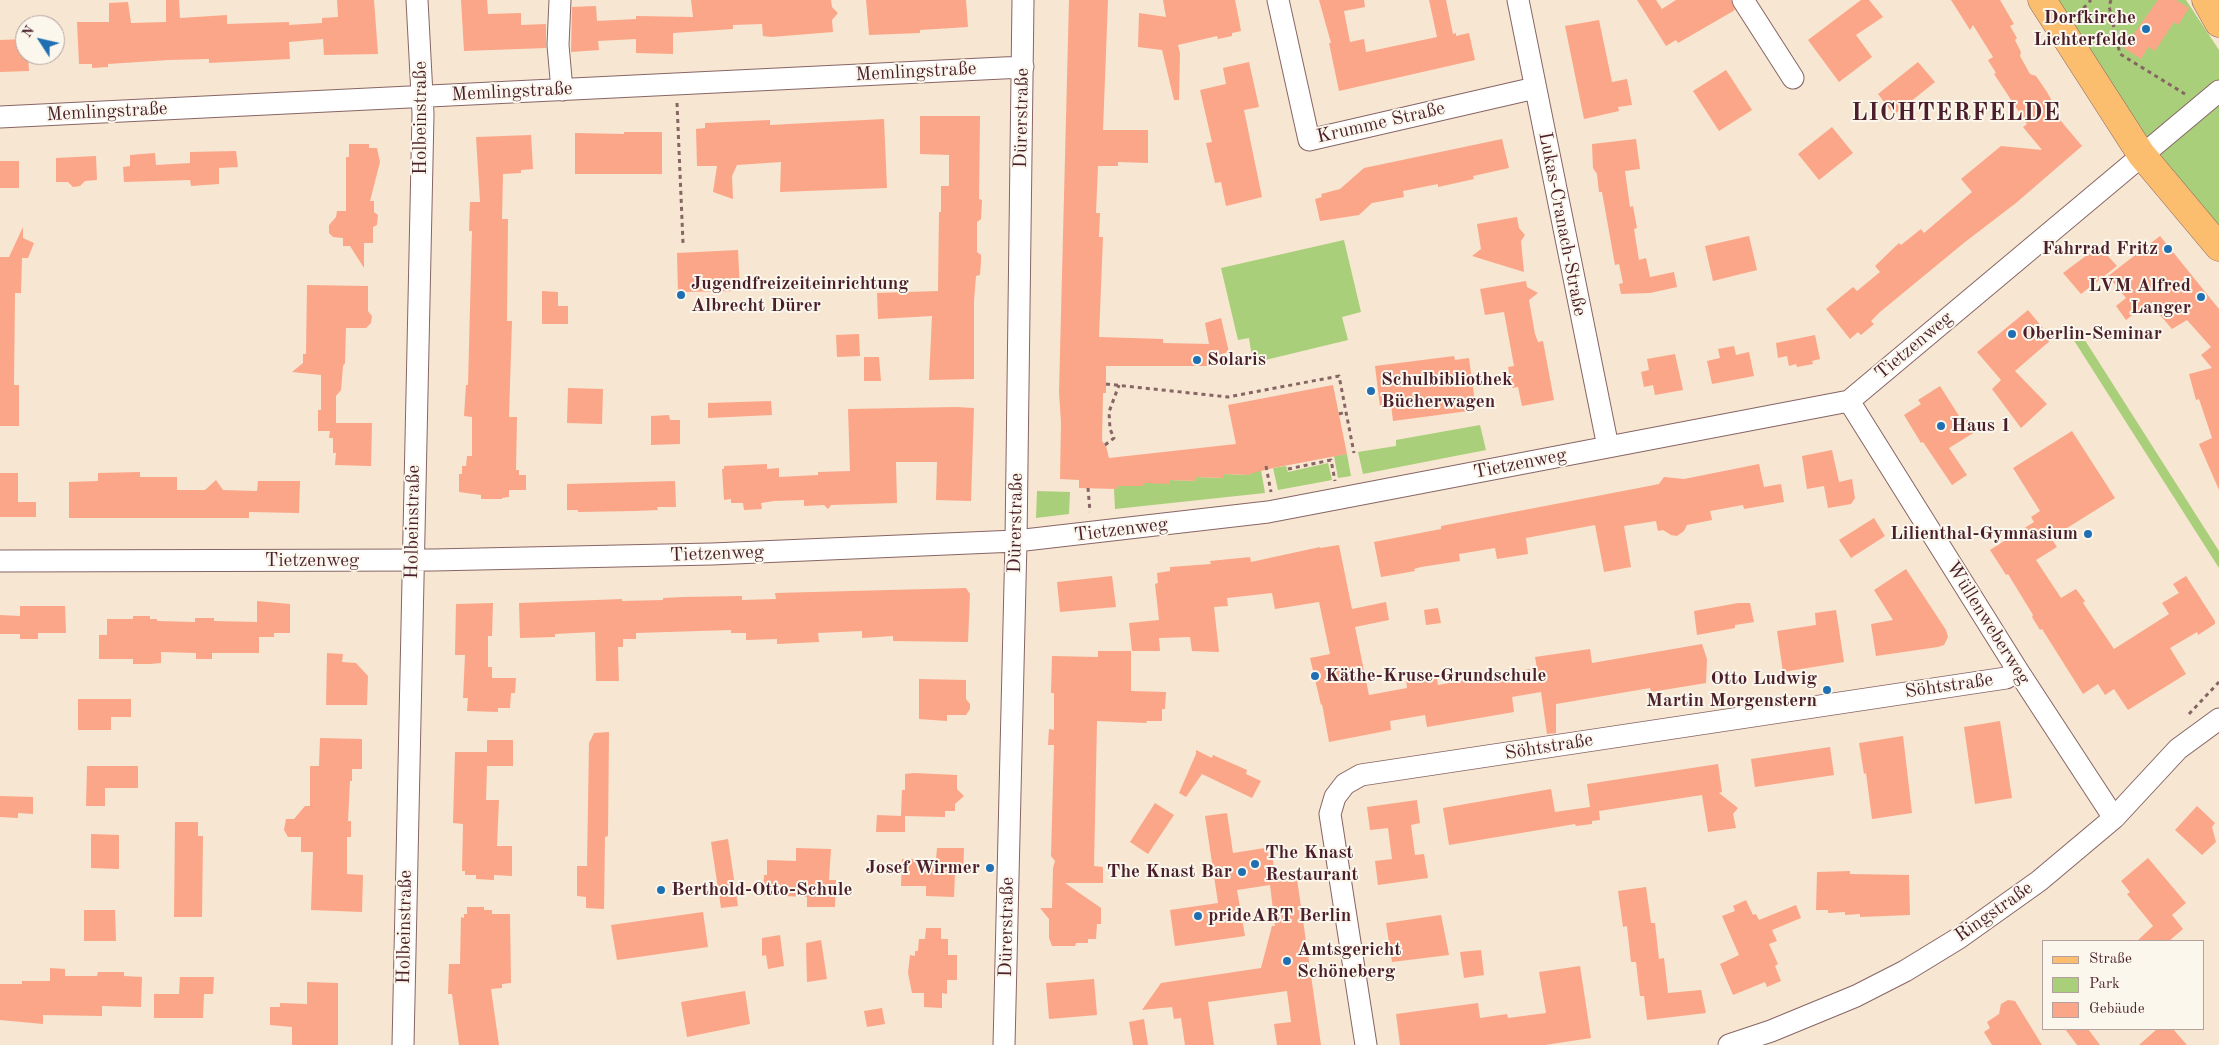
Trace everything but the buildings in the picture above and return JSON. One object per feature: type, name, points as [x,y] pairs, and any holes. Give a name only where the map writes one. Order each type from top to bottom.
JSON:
[{"type":"main road","points":[[2042,0],[2142,154],[2219,247]]},
{"type":"main road","points":[[2206,0],[2219,23]]},
{"type":"street","name":"Holbeinstraße","points":[[403,1045],[423,96],[417,0]]},
{"type":"street","points":[[560,0],[558,45],[562,90]]},
{"type":"street","name":"Dürerstraße","points":[[1004,1045],[1016,541],[1023,0]]},
{"type":"street","name":"Krumme Straße","points":[[1278,0],[1309,140],[1535,88]]},
{"type":"street","name":"Lukas-Cranach-Straße","points":[[1518,0],[1608,447]]},
{"type":"street","points":[[1742,0],[1793,78]]},
{"type":"street","name":"Memlingstraße","points":[[0,118],[1023,67]]},
{"type":"street","name":"Tietzenweg","points":[[0,561],[412,560],[712,554],[1016,541],[1268,512],[1849,401],[2219,91]]},
{"type":"street","name":"Wüllenweberweg","points":[[1849,401],[2018,671],[2114,818]]},
{"type":"street","name":"Söhtstraße","points":[[1366,1045],[1330,814],[1335,796],[1345,784],[1361,775],[2006,678],[2018,671]]},
{"type":"street","name":"Ringstraße","points":[[1729,1045],[1771,1031],[1856,996],[1905,971],[1959,938],[2039,881],[2114,818],[2178,749],[2219,719]]},
{"type":"path","points":[[2111,0],[2109,6],[2120,54],[2202,104]]},
{"type":"path","points":[[676,103],[683,243]]},
{"type":"path","points":[[1106,384],[1228,397],[1339,376],[1354,453]]},
{"type":"path","points":[[1105,445],[1114,438],[1110,429],[1110,412],[1119,385]]},
{"type":"path","points":[[1339,414],[1346,412]]},
{"type":"path","points":[[1288,469],[1331,460],[1334,476]]},
{"type":"path","points":[[1266,466],[1272,494]]},
{"type":"path","points":[[1088,488],[1091,514]]},
{"type":"path","points":[[2186,717],[2219,682]]},
{"type":"green space","points":[[2056,0],[2186,0],[2219,50],[2219,228],[2157,154]]},
{"type":"green space","points":[[1344,240],[1361,312],[1342,317],[1348,340],[1253,363],[1249,338],[1238,340],[1221,268]]},
{"type":"green space","points":[[2081,334],[2219,551],[2219,568],[2073,339]]},
{"type":"green space","points":[[1480,425],[1486,450],[1363,474],[1358,452],[1396,446],[1396,440]]},
{"type":"green space","points":[[1347,454],[1351,476],[1338,478],[1334,456]]},
{"type":"green space","points":[[1328,463],[1332,480],[1278,490],[1273,468],[1286,466],[1288,472]]},
{"type":"green space","points":[[1261,470],[1265,493],[1115,509],[1114,489],[1117,489],[1117,486],[1170,483],[1170,480],[1196,481],[1196,477],[1222,478],[1223,474],[1249,475],[1250,471]]},
{"type":"green space","points":[[1037,491],[1070,492],[1069,514],[1036,518]]},
{"type":"place","name":"Dorfkirche Lichterfelde","points":[[2146,29]]},
{"type":"place","name":"Fahrrad Fritz","points":[[2168,249]]},
{"type":"place","name":"Jugendfreizeiteinrichtung Albrecht Dürer","points":[[681,295]]},
{"type":"place","name":"LVM Alfred Langer","points":[[2201,297]]},
{"type":"place","name":"Oberlin-Seminar","points":[[2012,334]]},
{"type":"place","name":"Solaris","points":[[1197,360]]},
{"type":"place","name":"Schulbibliothek Bücherwagen","points":[[1371,391]]},
{"type":"place","name":"Haus 1","points":[[1941,426]]},
{"type":"place","name":"Lilienthal-Gymnasium","points":[[2088,534]]},
{"type":"place","name":"Käthe-Kruse-Grundschule","points":[[1315,676]]},
{"type":"place","name":"Otto Ludwig Martin Morgenstern","points":[[1827,690]]},
{"type":"place","name":"The Knast Restaurant","points":[[1255,864]]},
{"type":"place","name":"Josef Wirmer","points":[[990,868]]},
{"type":"place","name":"The Knast Bar","points":[[1242,872]]},
{"type":"place","name":"Berthold-Otto-Schule","points":[[661,890]]},
{"type":"place","name":"prideART Berlin","points":[[1198,916]]},
{"type":"place","name":"Amtsgericht Schöneberg","points":[[1287,961]]},
{"type":"district","name":"LICHTERFELDE","points":[[1956,114]]}]
